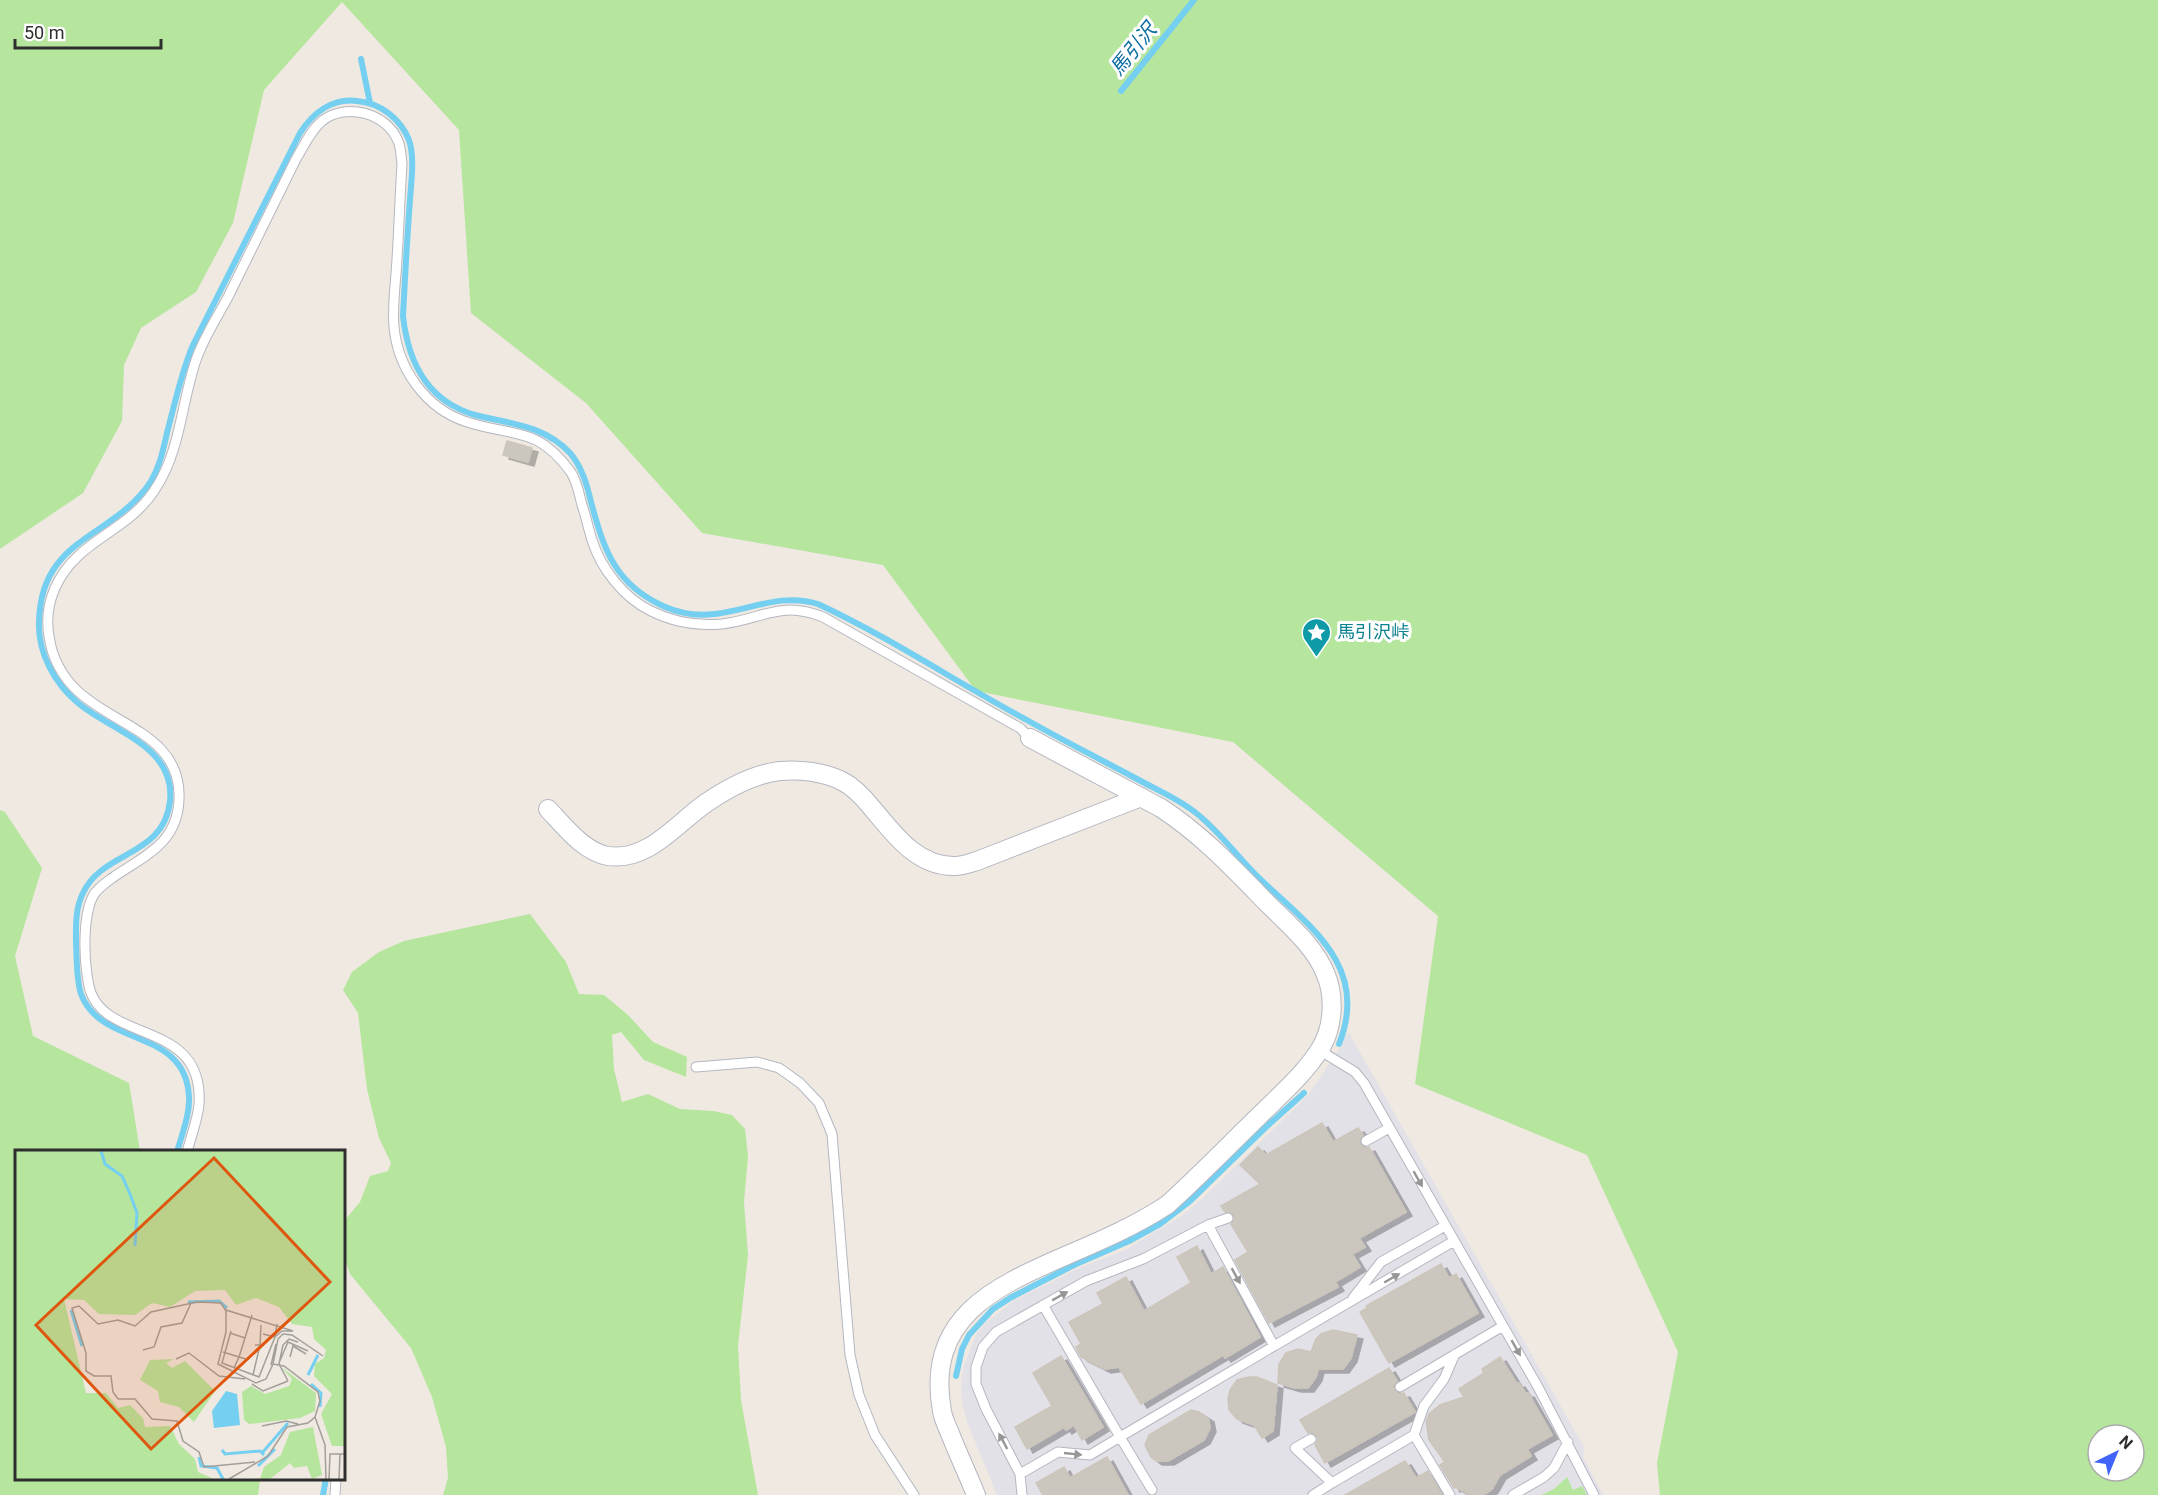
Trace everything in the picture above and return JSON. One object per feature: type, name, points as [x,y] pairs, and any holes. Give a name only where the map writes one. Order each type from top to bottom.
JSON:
[{"type":"street","points":[[976,1495],[942,1414],[939,1390],[945,1351],[953,1330],[984,1297],[1004,1284],[1120,1232],[1167,1205],[1298,1077],[1319,1050],[1331,1024],[1331,996],[1327,976],[1316,955],[1298,933],[1213,848],[1182,822],[1141,797],[1030,738]]},
{"type":"street","points":[[548,809],[589,847],[608,856],[631,855],[654,844],[705,803],[733,786],[757,776],[778,771],[801,770],[843,781],[860,794],[900,840],[918,856],[934,864],[955,866],[977,861],[1141,797]]},
{"type":"lane","points":[[188,1150],[199,1104],[196,1079],[191,1067],[183,1054],[169,1043],[114,1019],[101,1008],[91,995],[86,972],[86,924],[88,908],[94,895],[103,884],[155,851],[165,840],[175,822],[179,803],[179,783],[171,760],[151,739],[86,698],[69,683],[57,664],[50,644],[48,614],[50,599],[67,566],[81,552],[126,522],[144,505],[170,463],[195,361],[296,159],[314,130],[324,119],[340,112],[372,114],[387,125],[398,140],[402,164],[394,325],[402,361],[417,387],[446,413],[467,422],[531,437],[547,446],[562,459],[573,475],[592,541],[602,564],[616,583],[636,602],[680,622],[700,624],[723,624],[789,608],[808,611],[824,617],[1020,728],[1030,738]]},
{"type":"lane","points":[[1319,1050],[1355,1072],[1364,1083],[1568,1442],[1594,1495]]},
{"type":"lane","points":[[696,1067],[756,1062],[779,1068],[800,1083],[819,1103],[832,1134],[850,1355],[859,1395],[875,1435],[914,1495]]},
{"type":"lane","points":[[1366,1141],[1389,1128]]},
{"type":"lane","points":[[1022,1495],[1020,1474],[976,1384],[975,1368],[983,1347],[996,1332],[1086,1281],[1143,1259],[1208,1225],[1228,1218]]},
{"type":"lane","points":[[1208,1225],[1274,1346]]},
{"type":"lane","points":[[1350,1302],[1382,1262],[1445,1226]]},
{"type":"lane","points":[[1020,1474],[1058,1452],[1090,1455],[1454,1241]]},
{"type":"lane","points":[[1043,1305],[1152,1490]]},
{"type":"lane","points":[[1400,1387],[1503,1326]]},
{"type":"lane","points":[[1313,1495],[1414,1435],[1424,1406],[1444,1379],[1455,1354]]},
{"type":"lane","points":[[1414,1435],[1450,1495]]},
{"type":"lane","points":[[1311,1439],[1295,1448],[1332,1483]]},
{"type":"lane","points":[[1513,1495],[1544,1477],[1554,1468],[1568,1442]]},
{"type":"lane","points":[[334,1495],[336,1480]]},
{"type":"shaded area","points":[[1349,1033],[1584,1447],[1583,1457],[1603,1495],[997,1495],[967,1422],[962,1403],[961,1383],[964,1365],[976,1334],[988,1321],[1015,1300],[1079,1268],[1125,1250],[1180,1217],[1204,1197],[1308,1095],[1340,1048],[1345,1035]]},
{"type":"green space","points":[[0,0],[2158,0],[2158,1495],[1660,1495],[1657,1463],[1678,1352],[1587,1155],[1415,1084],[1438,916],[1233,742],[976,691],[883,565],[702,533],[586,403],[471,313],[459,130],[342,2],[264,90],[233,223],[196,292],[141,328],[124,365],[122,421],[83,493],[0,549]]},
{"type":"green space","points":[[0,810],[5,812],[42,868],[15,956],[33,1036],[129,1083],[140,1150],[15,1150],[15,1480],[260,1480],[258,1495],[0,1495]]},
{"type":"green space","points":[[530,914],[566,962],[579,994],[604,995],[628,1015],[653,1042],[687,1057],[686,1077],[644,1060],[621,1032],[612,1035],[614,1069],[622,1102],[648,1094],[680,1109],[732,1115],[745,1129],[748,1156],[744,1202],[748,1255],[738,1346],[741,1400],[758,1495],[443,1495],[448,1478],[446,1447],[432,1397],[411,1348],[350,1274],[345,1260],[345,1220],[360,1202],[370,1176],[388,1171],[391,1163],[379,1138],[367,1089],[358,1013],[343,990],[352,972],[379,952],[404,941]]},
{"type":"green space","points":[[1567,1477],[1573,1490],[1582,1486],[1587,1495],[1541,1495],[1554,1489]]},
{"type":"building","points":[[507,441],[532,448],[528,462],[503,455]]},
{"type":"building","points":[[1322,1123],[1333,1142],[1358,1128],[1363,1135],[1359,1140],[1360,1145],[1365,1148],[1369,1147],[1406,1212],[1359,1238],[1365,1247],[1352,1254],[1360,1267],[1335,1282],[1338,1287],[1269,1323],[1235,1260],[1248,1252],[1231,1224],[1234,1215],[1225,1212],[1221,1206],[1260,1184],[1240,1165],[1258,1147],[1266,1155]]},
{"type":"building","points":[[1197,1246],[1211,1274],[1223,1267],[1260,1337],[1225,1358],[1223,1355],[1141,1404],[1119,1367],[1105,1369],[1081,1357],[1076,1347],[1081,1344],[1069,1322],[1103,1304],[1097,1293],[1126,1277],[1144,1311],[1191,1283],[1177,1257]]},
{"type":"building","points":[[1441,1264],[1449,1278],[1456,1274],[1478,1313],[1389,1363],[1360,1312],[1367,1308],[1366,1306]]},
{"type":"building","points":[[1333,1330],[1357,1335],[1351,1358],[1343,1369],[1318,1369],[1316,1377],[1308,1388],[1295,1388],[1278,1383],[1279,1364],[1286,1353],[1298,1349],[1311,1352],[1316,1339],[1321,1334]]},
{"type":"building","points":[[1061,1356],[1103,1427],[1082,1440],[1074,1425],[1066,1430],[1064,1427],[1027,1449],[1015,1427],[1052,1406],[1033,1373]]},
{"type":"building","points":[[1500,1357],[1517,1384],[1519,1383],[1526,1394],[1528,1393],[1552,1435],[1527,1449],[1531,1456],[1500,1475],[1492,1489],[1485,1494],[1471,1495],[1454,1488],[1440,1465],[1445,1462],[1429,1440],[1426,1421],[1429,1414],[1440,1405],[1464,1397],[1459,1389],[1484,1373],[1482,1369]]},
{"type":"building","points":[[1389,1368],[1397,1381],[1393,1386],[1395,1391],[1399,1394],[1404,1393],[1415,1412],[1325,1463],[1315,1445],[1318,1440],[1317,1435],[1312,1432],[1308,1433],[1300,1420]]},
{"type":"building","points":[[1257,1377],[1277,1385],[1273,1431],[1262,1438],[1254,1425],[1237,1419],[1229,1410],[1230,1390],[1237,1380]]},
{"type":"building","points":[[1191,1410],[1208,1418],[1210,1428],[1204,1440],[1168,1461],[1156,1461],[1151,1457],[1145,1445],[1149,1435]]},
{"type":"building","points":[[1107,1457],[1128,1495],[1043,1495],[1036,1483],[1064,1467],[1070,1478]]},
{"type":"building","points":[[1405,1461],[1416,1478],[1428,1471],[1442,1495],[1345,1495]]},
{"type":"waterway","name":"馬引沢","points":[[1121,91],[1194,0]]},
{"type":"waterway","points":[[361,59],[370,103]]},
{"type":"waterway","points":[[178,1150],[189,1104],[184,1075],[174,1059],[159,1048],[106,1023],[91,1011],[79,988],[76,943],[77,911],[83,893],[92,879],[104,868],[157,833],[165,819],[170,801],[169,782],[163,766],[152,753],[139,742],[78,703],[55,677],[45,656],[39,634],[43,594],[52,572],[65,555],[136,500],[151,481],[161,458],[182,377],[193,345],[300,133],[324,108],[348,101],[365,102],[381,108],[395,119],[409,140],[412,170],[403,316],[410,349],[423,378],[432,390],[458,409],[538,431],[570,453],[584,476],[607,550],[614,564],[633,587],[663,606],[684,613],[705,615],[779,601],[798,600],[818,604],[871,631],[1039,727],[1182,803],[1212,827],[1256,875],[1313,929],[1328,948],[1340,968],[1347,991],[1347,1016],[1339,1044]]},
{"type":"waterway","points":[[956,1376],[962,1349],[969,1335],[993,1309],[1074,1265],[1129,1241],[1160,1224],[1190,1201],[1304,1093]]},
{"type":"waterway","points":[[323,1495],[326,1480]]},
{"type":"place","name":"馬引沢峠","points":[[1316,658]]}]
